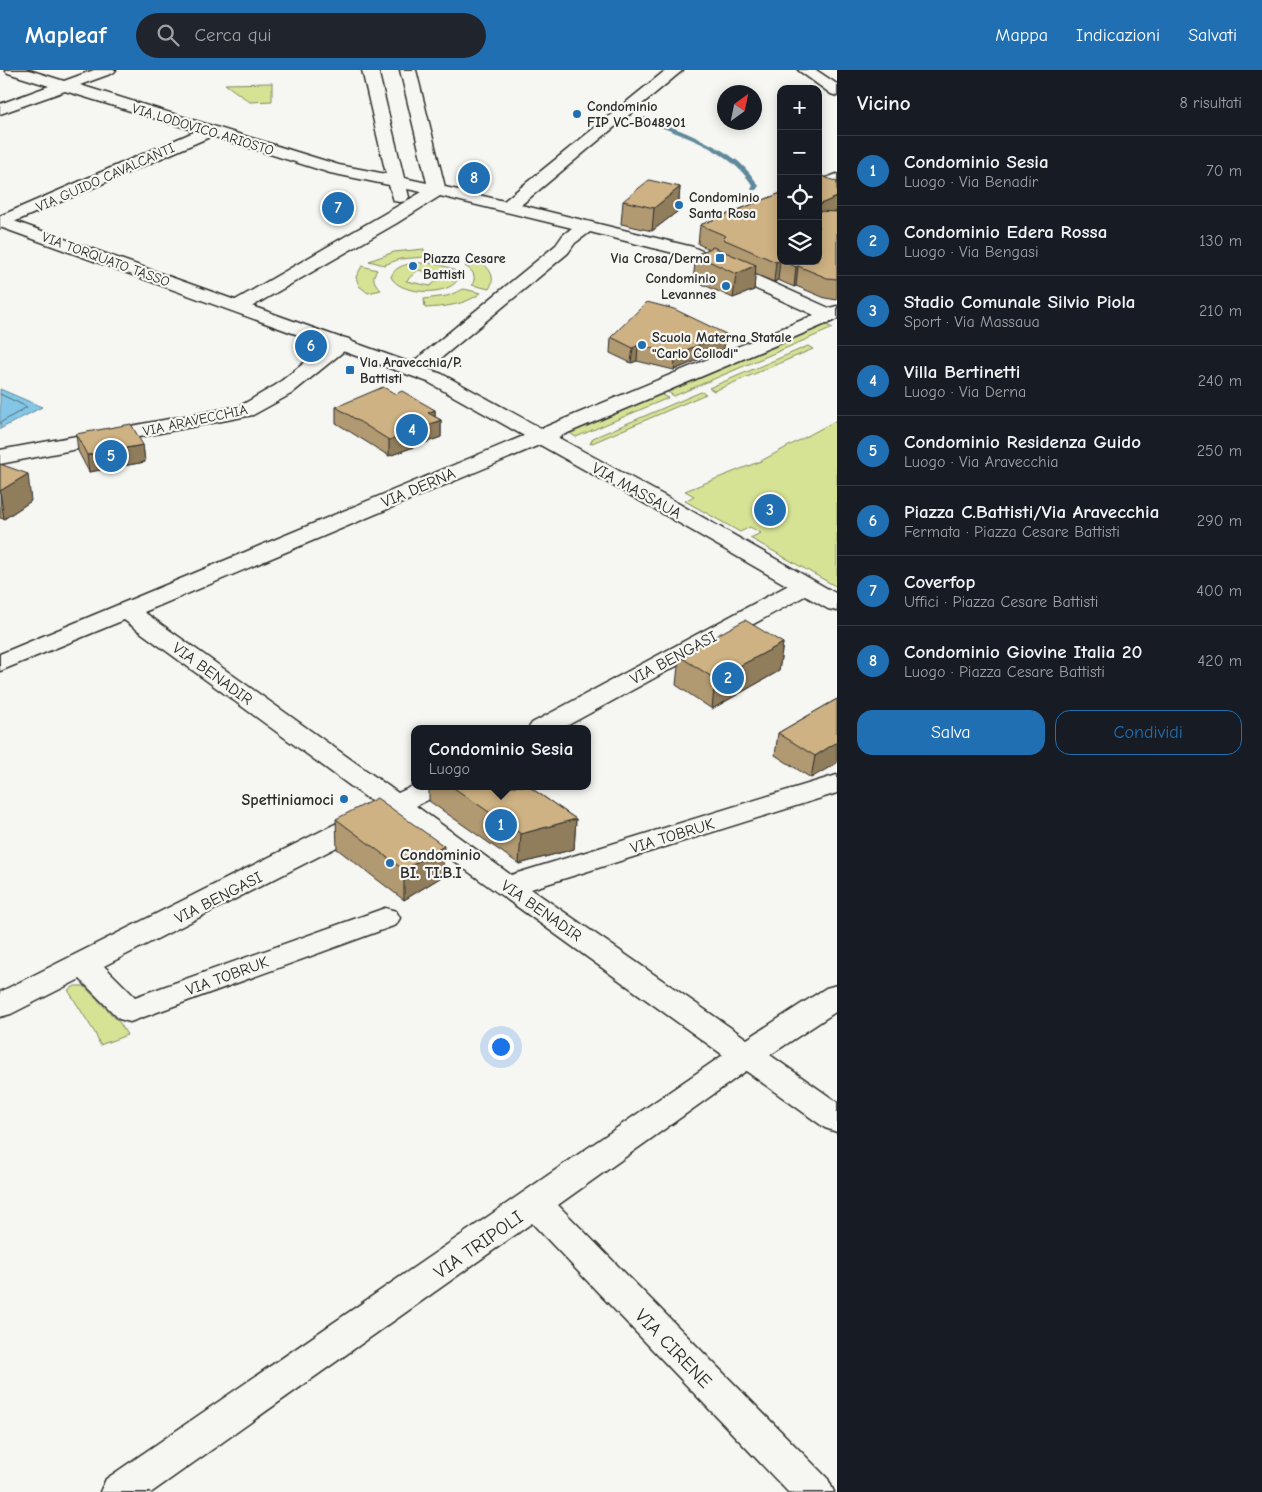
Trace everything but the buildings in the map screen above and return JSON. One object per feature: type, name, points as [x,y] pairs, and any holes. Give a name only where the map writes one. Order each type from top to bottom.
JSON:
[{"type":"street","name":"VIA LODOVICO ARIOSTO","points":[[12,70],[342,170],[396,181]]},
{"type":"street","points":[[0,110],[108,70]]},
{"type":"street","points":[[370,70],[403,211]]},
{"type":"street","points":[[408,70],[437,190]]},
{"type":"street","points":[[506,208],[675,70]]},
{"type":"street","points":[[806,70],[837,91]]},
{"type":"street","name":"VIA GUIDO CAVALCANTI","points":[[1,222],[210,131]]},
{"type":"street","points":[[342,170],[391,159]]},
{"type":"street","points":[[396,181],[671,246],[687,251],[831,314]]},
{"type":"street","points":[[239,306],[437,190]]},
{"type":"street","name":"VIA TORQUATO TASSO","points":[[1,222],[239,306]]},
{"type":"street","points":[[239,306],[415,370],[562,249],[569,239],[586,226]]},
{"type":"street","points":[[562,249],[631,236]]},
{"type":"street","points":[[671,246],[696,236]]},
{"type":"street","name":"VIA DERNA","points":[[0,663],[831,314]]},
{"type":"street","name":"VIA ARAVECCHIA","points":[[0,457],[246,412],[262,405],[342,344]]},
{"type":"street","name":"VIA MASSAUA","points":[[415,370],[435,378],[540,436],[837,604]]},
{"type":"street","name":"VIA BENGASI","points":[[548,725],[805,586]]},
{"type":"street","name":"VIA BENADIR","points":[[127,611],[507,886],[837,1119]]},
{"type":"street","name":"VIA TOBRUK","points":[[507,886],[837,784]]},
{"type":"street","name":"VIA BENGASI","points":[[0,1006],[85,965],[426,790]]},
{"type":"street","name":"VIA TOBRUK","points":[[85,965],[130,1011],[385,918]]},
{"type":"street","name":"VIA TRIPOLI","points":[[120,1492],[746,1055],[837,996]]},
{"type":"street","name":"VIA CIRENE","points":[[535,1204],[814,1492]]},
{"type":"green space","points":[[272,83],[272,101],[250,102],[225,84]]},
{"type":"green space","points":[[424,249],[424,257],[400,259],[384,265],[369,261],[394,252]]},
{"type":"green space","points":[[480,261],[491,273],[492,281],[489,289],[472,285],[473,274],[465,266]]},
{"type":"green space","points":[[421,263],[448,267],[454,270],[458,278],[455,283],[441,290],[421,291],[403,287],[391,277],[393,272],[401,266]],"holes":[[[418,270],[443,275],[430,286],[406,281]]]},
{"type":"green space","points":[[362,266],[377,270],[374,280],[381,290],[368,293],[359,286],[356,277]]},
{"type":"green space","points":[[464,289],[481,293],[461,303],[425,308],[424,299],[447,296]]},
{"type":"green space","points":[[824,324],[833,328],[674,396],[666,391]]},
{"type":"green space","points":[[808,346],[813,349],[714,391],[709,388]]},
{"type":"green space","points":[[701,392],[706,394],[590,444],[593,438]]},
{"type":"green space","points":[[660,394],[668,398],[576,437],[568,432]]},
{"type":"green space","points":[[837,420],[837,587],[750,538],[761,533],[750,527],[740,532],[685,501],[694,496],[685,491],[761,461]]},
{"type":"green space","points":[[75,986],[84,986],[120,1023],[127,1035],[100,1045],[95,1033],[68,990]]},
{"type":"water","points":[[0,389],[42,407],[0,429]]},
{"type":"waterway","points":[[644,119],[690,137],[722,153],[748,173],[756,186],[754,189]]},
{"type":"place","name":"Condominio FIP VC-B048901","points":[[577,114]]},
{"type":"place","name":"Condominio Giovine Italia 20","points":[[474,178]]},
{"type":"place","name":"Condominio Santa Rosa","points":[[679,205]]},
{"type":"place","name":"Coverfop","points":[[338,208]]},
{"type":"place","name":"Via Crosa/Derna","points":[[720,258]]},
{"type":"place","name":"Piazza Cesare Battisti","points":[[413,266]]},
{"type":"place","name":"Condominio Levannes","points":[[726,286]]},
{"type":"place","name":"Scuola Materna Statale \"Carlo Collodi\"","points":[[642,345]]},
{"type":"place","name":"Piazza C.Battisti/Via Aravecchia","points":[[311,346]]},
{"type":"place","name":"Via Aravecchia/P. Battisti","points":[[350,370]]},
{"type":"place","name":"Villa Bertinetti","points":[[412,430]]},
{"type":"place","name":"Condominio Residenza Guido","points":[[111,456]]},
{"type":"place","name":"Stadio Comunale Silvio Piola","points":[[770,510]]},
{"type":"place","name":"Condominio Edera Rossa","points":[[728,678]]},
{"type":"place","name":"Spettiniamoci","points":[[344,799]]},
{"type":"place","name":"Condominio Sesia","points":[[501,825]]},
{"type":"place","name":"Condominio BI. TI.B.I","points":[[390,863]]}]
